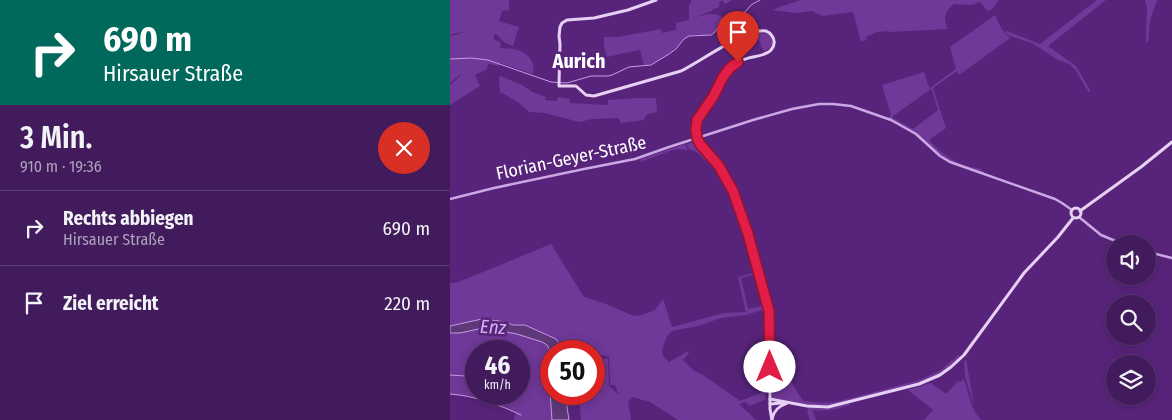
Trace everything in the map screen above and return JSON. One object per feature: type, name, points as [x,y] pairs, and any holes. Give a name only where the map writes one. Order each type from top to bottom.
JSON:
[{"type":"main road","points":[[656,0],[628,10],[594,18],[564,21],[560,27],[559,36],[559,86],[576,86],[586,95],[596,95],[681,71],[723,46],[757,32],[764,31],[772,36],[774,46],[771,50],[765,54],[748,57],[740,61],[725,75],[697,120],[696,130],[697,138],[702,147],[719,166],[733,191],[748,234],[765,296],[770,316],[770,404],[772,420]]},
{"type":"main road","points":[[770,399],[814,407],[835,406],[928,381],[946,371],[964,355],[1024,273],[1073,218],[1079,217],[1080,211],[1172,142]]},
{"type":"main road","points":[[1073,218],[1070,214],[1074,208],[1080,211]]},
{"type":"main road","points":[[770,404],[788,403]]},
{"type":"main road","points":[[772,420],[776,410],[781,405],[788,403]]},
{"type":"street","name":"Florian-Geyer-Straße","points":[[450,199],[584,168],[635,159],[770,115],[809,105],[833,104],[851,106],[896,123],[920,137],[950,162],[1048,196],[1072,210]]},
{"type":"street","points":[[1079,217],[1106,237]]},
{"type":"street","points":[[1156,254],[1172,258]]},
{"type":"shaded area","points":[[450,0],[509,0],[509,10],[502,11],[499,21],[519,27],[513,46],[504,42],[495,33],[493,39],[501,43],[500,48],[515,49],[525,53],[532,62],[533,74],[500,63],[499,66],[486,63],[488,64],[487,69],[475,75],[480,86],[450,105],[450,85],[462,73],[450,83],[450,36],[466,32],[450,35]]},
{"type":"shaded area","points":[[692,0],[722,0],[718,8],[692,18],[711,14],[722,17],[717,30],[713,33],[687,37],[668,55],[644,66],[640,50],[643,49],[607,57],[604,37],[618,37],[661,29],[662,33],[676,30],[676,23],[689,20],[689,6]]},
{"type":"shaded area","points":[[722,0],[732,0],[725,4]]},
{"type":"shaded area","points":[[801,0],[999,0],[988,11],[980,2],[971,5],[954,4],[945,15],[948,29],[877,32],[866,37],[867,39],[861,42],[853,12],[822,16],[812,11],[796,13],[771,10]]},
{"type":"shaded area","points":[[1097,0],[1106,0],[1048,46],[1076,66],[1090,90],[1089,93],[1075,69],[1069,64],[1058,60],[1032,43],[1008,35],[1005,32],[1007,31],[1040,44]]},
{"type":"shaded area","points":[[1145,0],[1157,0],[1150,20],[1148,42],[1146,42],[1147,7]]},
{"type":"shaded area","points":[[995,15],[1010,38],[959,75],[957,71],[933,88],[946,128],[929,140],[952,160],[966,166],[981,169],[984,173],[949,161],[916,134],[888,118],[891,115],[882,85],[924,72],[930,88],[956,69],[950,47]],"holes":[[[932,90],[938,110],[913,129],[893,118],[893,116]]]},
{"type":"shaded area","points":[[756,34],[769,35],[773,41],[771,47],[764,52]]},
{"type":"shaded area","points":[[500,76],[546,97],[545,100],[557,101],[558,97],[570,99],[570,103],[608,105],[608,100],[656,98],[657,112],[646,115],[644,120],[621,123],[618,118],[592,119],[579,122],[545,113],[529,112],[518,102],[500,92]]},
{"type":"shaded area","points":[[694,142],[700,147],[706,161],[698,153],[688,148],[687,144]]},
{"type":"shaded area","points":[[685,144],[688,150],[673,150],[640,162],[641,159]]},
{"type":"shaded area","points":[[551,244],[584,297],[637,316],[655,310],[663,299],[672,327],[724,313],[746,312],[738,277],[753,273],[741,278],[748,309],[762,306],[765,310],[766,321],[762,310],[746,315],[721,318],[698,326],[672,331],[666,338],[662,350],[663,356],[669,362],[688,351],[689,353],[683,360],[693,370],[740,401],[763,392],[766,399],[750,406],[745,402],[739,404],[756,420],[678,420],[650,402],[632,397],[628,402],[631,420],[581,420],[580,405],[605,405],[605,359],[608,359],[609,386],[619,395],[615,385],[610,385],[609,357],[605,356],[605,340],[557,340],[525,325],[500,320],[482,319],[450,326],[450,283],[466,279]]},
{"type":"shaded area","points":[[483,328],[528,336],[540,342],[540,405],[551,405],[552,420],[514,420],[516,413],[495,405],[530,405],[530,340],[465,340],[465,396],[450,394],[450,334]]},
{"type":"shaded area","points":[[772,355],[775,356],[803,401],[822,403],[836,402],[920,380],[941,370],[958,355],[960,356],[953,364],[936,376],[921,382],[828,406],[809,405],[773,398],[771,392]]},
{"type":"shaded area","points":[[966,359],[974,406],[965,376],[964,362]]},
{"type":"shaded area","points":[[964,379],[972,405],[981,420],[924,420],[933,410],[908,390],[931,383],[946,394],[958,381],[960,382]]},
{"type":"shaded area","points":[[849,404],[831,410],[812,410],[816,420],[810,420],[807,411],[808,407],[822,409]]},
{"type":"water","name":"Enz","points":[[482,319],[500,321],[514,325],[525,325],[557,340],[540,341],[517,334],[483,328],[450,333],[450,326]]},
{"type":"water","points":[[551,405],[567,405],[569,420],[552,420]]},
{"type":"waterway","points":[[450,59],[471,58],[488,60],[551,82],[567,83],[591,76],[608,76],[629,67],[651,65],[676,49],[689,36],[711,35],[728,14],[743,13],[760,0]]},
{"type":"waterway","points":[[450,375],[465,376]]},
{"type":"waterway","points":[[450,394],[486,401],[521,415]]},
{"type":"district","name":"Aurich","points":[[579,61]]},
{"type":"route","points":[[738,62],[723,77],[713,97],[697,120],[696,130],[700,144],[719,166],[733,191],[748,234],[768,304],[770,367]]}]
